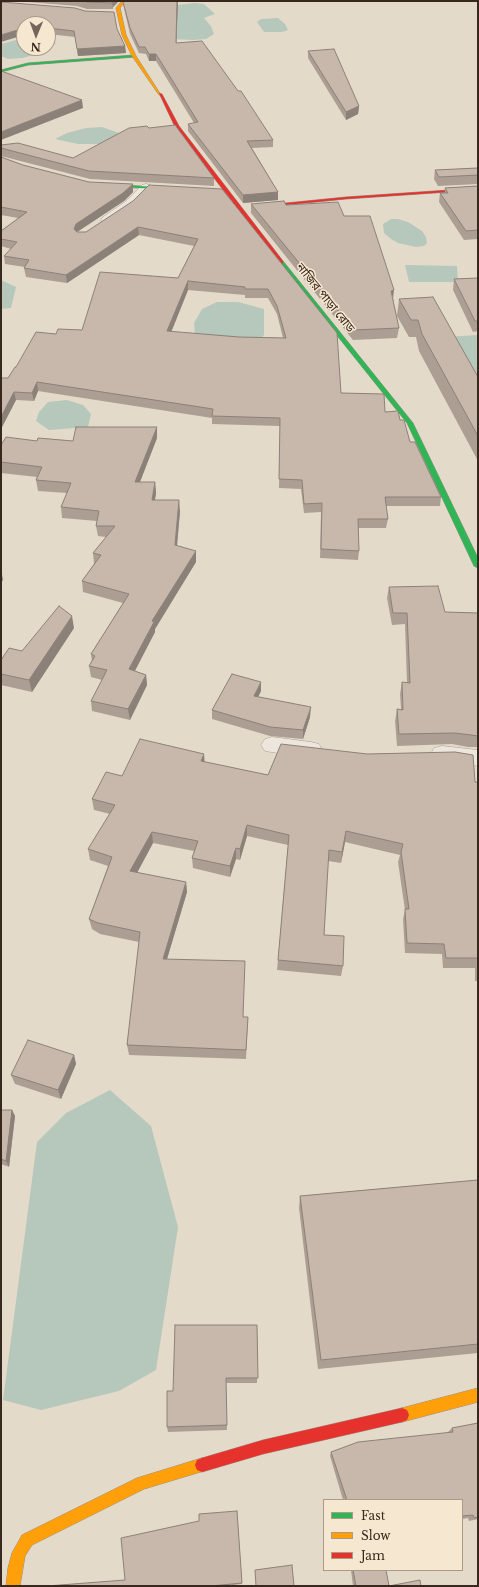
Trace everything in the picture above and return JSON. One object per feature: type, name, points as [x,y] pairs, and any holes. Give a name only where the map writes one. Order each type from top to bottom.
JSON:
[{"type":"main road","name":"নাজির পাড়া রোড","points":[[134,1],[122,3],[115,14],[134,56],[155,85],[177,126],[226,192],[410,423],[478,566]]},
{"type":"main road","points":[[1,71],[28,64],[134,56]]},
{"type":"main road","points":[[90,184],[184,189]]},
{"type":"main road","points":[[214,190],[226,192]]},
{"type":"main road","points":[[239,209],[346,198],[478,190]]},
{"type":"main road","points":[[13,1586],[15,1568],[19,1553],[27,1540],[142,1483],[263,1447],[346,1429],[478,1395]]},
{"type":"street","points":[[98,226],[129,205],[146,188]]},
{"type":"street","points":[[272,745],[334,752]]},
{"type":"street","points":[[423,754],[452,754],[478,758]]},
{"type":"shaded area","points":[[195,3],[204,4],[215,14],[204,18],[211,26],[214,34],[206,39],[193,40],[149,38],[177,5]]},
{"type":"shaded area","points":[[278,18],[285,24],[288,30],[282,32],[264,32],[257,22],[261,19]]},
{"type":"shaded area","points":[[16,40],[16,56],[30,56],[8,59],[1,56],[1,44]]},
{"type":"shaded area","points":[[102,127],[119,133],[104,144],[78,144],[55,139],[67,133],[86,128]]},
{"type":"shaded area","points":[[391,219],[398,219],[408,222],[422,231],[426,237],[427,243],[424,246],[416,247],[398,243],[391,239],[384,233],[383,224]]},
{"type":"shaded area","points":[[405,265],[457,266],[458,282],[409,282]]},
{"type":"shaded area","points":[[1,280],[16,287],[11,308],[1,309]]},
{"type":"shaded area","points":[[217,302],[238,302],[264,309],[264,335],[259,341],[195,336],[194,323],[202,309]]},
{"type":"shaded area","points":[[478,335],[478,383],[443,337]]},
{"type":"shaded area","points":[[67,400],[83,405],[91,414],[88,427],[49,430],[36,421],[39,412],[48,402]]},
{"type":"shaded area","points":[[110,1090],[151,1126],[178,1227],[156,1370],[119,1391],[41,1410],[3,1400],[37,1142],[66,1113]]},
{"type":"building","points":[[83,1],[112,1],[112,3],[87,2]]},
{"type":"building","points":[[124,1],[177,1],[176,43],[202,41],[238,91],[241,91],[273,140],[247,141],[278,192],[243,195],[188,124],[198,122],[156,54],[149,54],[145,47],[139,47],[130,28]]},
{"type":"building","points":[[1,2],[75,8],[85,11],[114,12],[117,29],[125,46],[77,49],[74,31],[56,29],[56,16],[16,16],[16,30],[1,35]]},
{"type":"building","points":[[334,49],[359,106],[346,112],[308,51]]},
{"type":"building","points":[[1,71],[82,100],[1,132]]},
{"type":"building","points":[[175,125],[214,178],[89,171],[1,148],[1,145],[18,143],[73,158],[129,128],[147,126],[149,128]]},
{"type":"building","points":[[1,157],[23,165],[89,182],[133,184],[123,193],[76,224],[74,229],[77,232],[86,232],[133,201],[149,185],[222,189],[337,333],[341,393],[384,394],[385,412],[398,411],[400,420],[404,420],[410,442],[415,442],[441,497],[385,497],[388,519],[358,519],[359,551],[321,549],[322,503],[304,504],[302,480],[279,479],[280,418],[212,416],[213,409],[37,382],[32,393],[14,392],[1,417],[1,378],[8,378],[36,332],[56,334],[58,329],[82,330],[100,272],[178,278],[198,239],[138,227],[66,275],[24,268],[29,260],[4,256],[17,242],[1,239],[1,231],[27,212],[1,207]],"holes":[[[188,281],[245,287],[245,289],[268,289],[277,306],[286,338],[239,337],[167,331]]]},
{"type":"building","points":[[478,168],[478,175],[439,177],[435,170]]},
{"type":"building","points":[[478,186],[478,230],[466,231],[440,193],[448,193],[445,188]]},
{"type":"building","points":[[284,201],[286,205],[338,202],[344,216],[370,216],[394,290],[391,291],[399,328],[354,330],[251,204]]},
{"type":"building","points":[[478,278],[478,321],[475,321],[454,279]]},
{"type":"building","points":[[433,297],[478,377],[478,436],[422,334],[418,320],[411,320],[399,299]]},
{"type":"building","points":[[76,427],[157,427],[135,482],[155,482],[152,500],[179,500],[175,545],[196,551],[152,621],[154,622],[129,669],[146,675],[128,709],[91,701],[107,670],[89,666],[95,656],[91,654],[129,594],[82,581],[101,555],[93,553],[115,526],[96,526],[99,511],[61,507],[71,483],[36,480],[42,467],[1,462],[1,445],[6,437],[37,441],[38,438],[73,441]]},
{"type":"building","points":[[438,586],[445,612],[478,613],[478,736],[455,733],[399,734],[397,709],[403,710],[402,682],[410,683],[407,613],[393,613],[389,587]]},
{"type":"building","points":[[59,606],[72,616],[29,680],[1,674],[1,660],[9,648],[22,651]]},
{"type":"building","points":[[232,674],[261,682],[254,696],[311,707],[303,730],[270,727],[212,710]]},
{"type":"building","points":[[140,739],[204,754],[201,761],[268,775],[281,744],[367,754],[455,752],[473,755],[475,782],[478,782],[478,958],[446,958],[444,944],[407,943],[405,909],[409,909],[401,852],[403,844],[346,831],[342,852],[329,850],[324,935],[344,936],[343,966],[278,960],[289,835],[247,825],[240,849],[236,848],[230,866],[192,858],[198,841],[152,832],[130,871],[186,882],[163,959],[245,961],[243,1017],[248,1017],[246,1050],[127,1045],[140,932],[98,923],[89,919],[112,857],[88,849],[115,805],[92,799],[106,772],[122,776]]},
{"type":"building","points":[[28,1040],[74,1055],[58,1090],[11,1075]]},
{"type":"building","points":[[1,1110],[12,1110],[6,1161],[1,1159]]},
{"type":"building","points":[[478,1180],[478,1344],[321,1360],[300,1196]]},
{"type":"building","points":[[175,1325],[257,1325],[258,1378],[226,1378],[227,1425],[167,1427],[167,1391],[173,1391]]},
{"type":"building","points":[[478,1423],[478,1517],[474,1518],[473,1515],[463,1516],[463,1499],[347,1499],[331,1452],[358,1442],[453,1432],[452,1428]]},
{"type":"building","points":[[237,1511],[242,1583],[211,1586],[47,1586],[125,1580],[121,1538],[199,1521],[199,1514]]},
{"type":"building","points":[[292,1565],[294,1586],[256,1586],[255,1570]]},
{"type":"building","points":[[353,1571],[386,1571],[389,1586],[356,1586]]},
{"type":"building","points":[[420,1580],[421,1586],[389,1586]]},
{"type":"traffic: fast","points":[[1,71],[28,64],[134,56]]},
{"type":"traffic: fast","points":[[103,185],[176,189]]},
{"type":"traffic: fast","points":[[281,262],[410,423],[478,566]]},
{"type":"traffic: slow","points":[[140,1],[122,3],[118,8],[124,35],[134,56],[160,94]]},
{"type":"traffic: slow","points":[[402,1415],[478,1395]]},
{"type":"traffic: slow","points":[[13,1586],[15,1568],[19,1553],[27,1540],[142,1483],[202,1465]]},
{"type":"traffic: jam","points":[[160,94],[177,126],[281,262]]},
{"type":"traffic: jam","points":[[256,207],[346,198],[478,189]]},
{"type":"traffic: jam","points":[[202,1465],[263,1447],[402,1415]]}]
